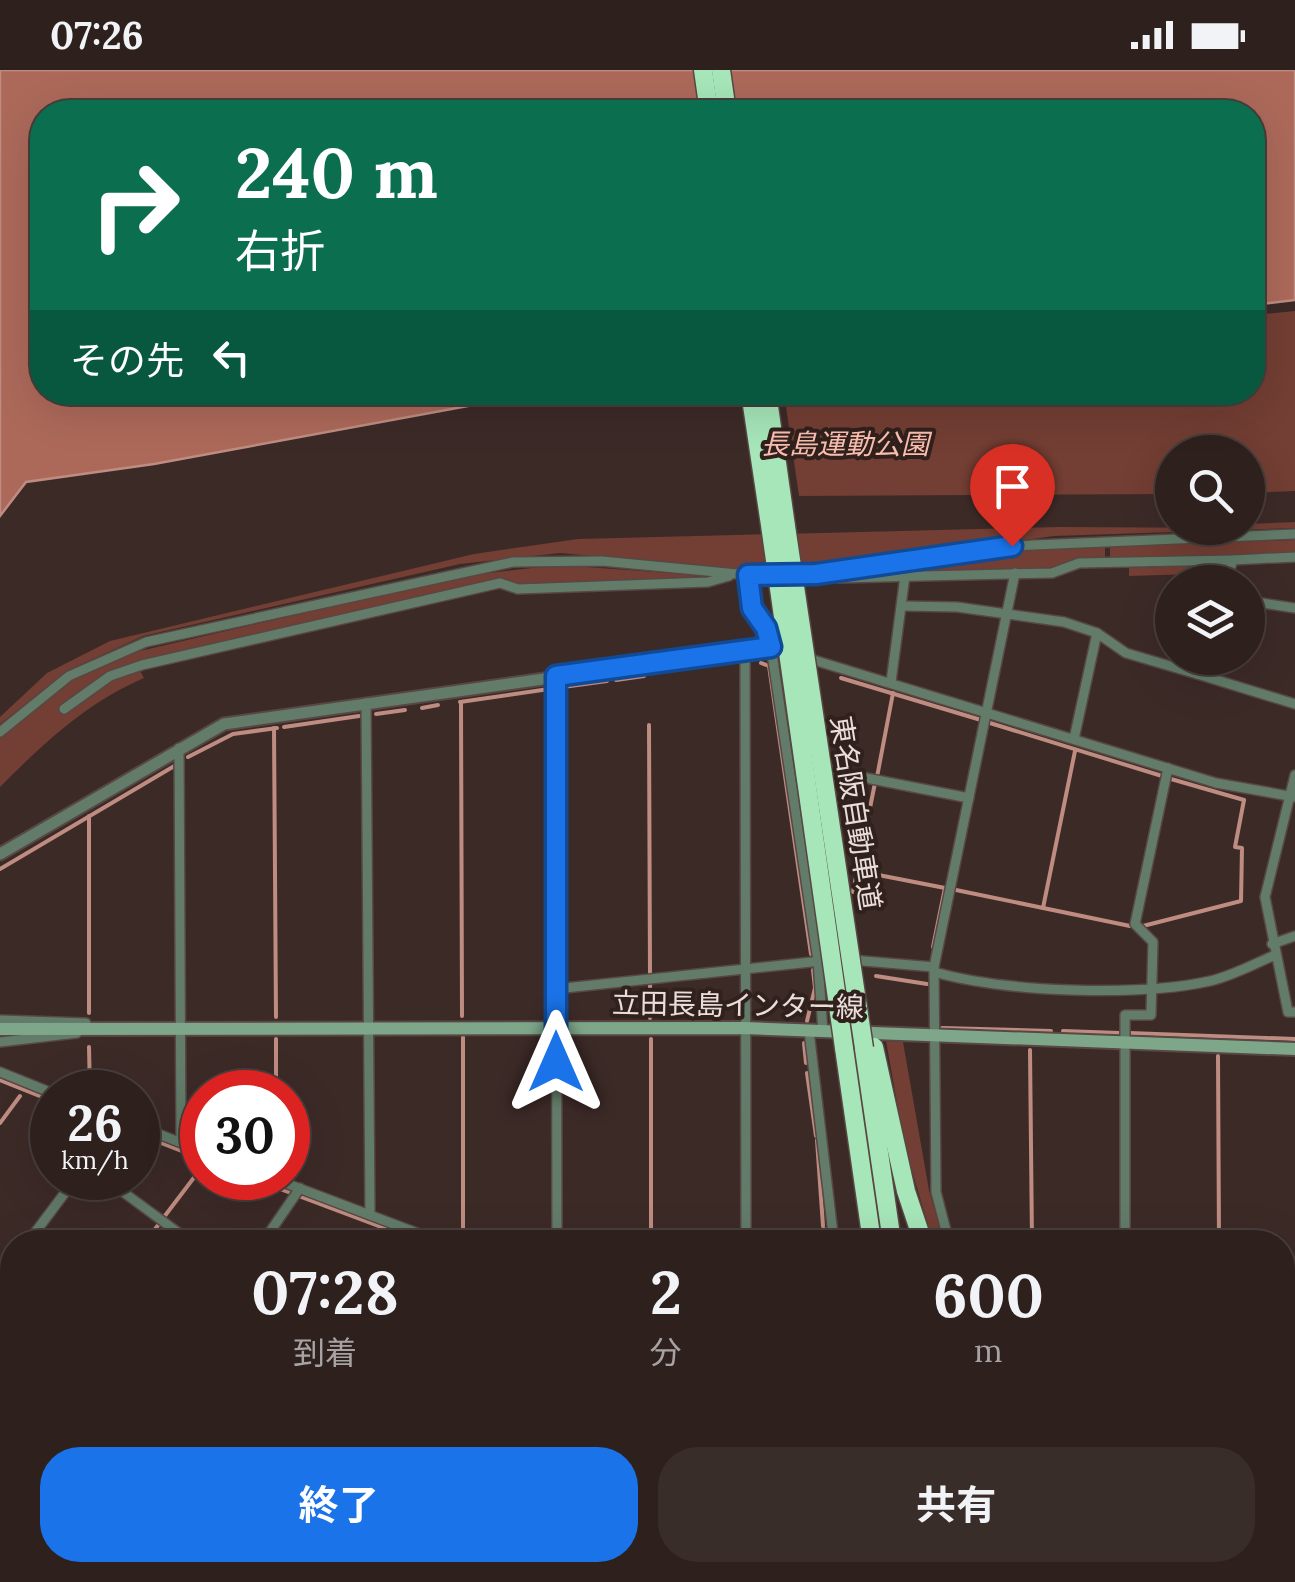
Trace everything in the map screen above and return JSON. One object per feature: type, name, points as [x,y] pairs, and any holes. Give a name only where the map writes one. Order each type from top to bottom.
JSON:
[{"type":"highway","points":[[703,70],[707,100]]},
{"type":"highway","points":[[720,70],[725,100]]},
{"type":"highway","name":"東名阪自動車道","points":[[752,405],[868,1230]]},
{"type":"highway","name":"東名阪自動車道","points":[[769,405],[869,1047]]},
{"type":"highway","points":[[869,1047],[891,1230]]},
{"type":"highway","points":[[869,1047],[919,1230]]},
{"type":"main road","name":"立田長島インター線","points":[[0,1030],[745,1028],[1295,1048]]},
{"type":"street","points":[[0,732],[68,676],[146,642],[513,562],[559,559],[742,575],[816,574],[1026,545],[1295,534]]},
{"type":"street","points":[[816,574],[840,578],[1052,573],[1079,563],[1295,558]]},
{"type":"street","points":[[1232,565],[1234,560]]},
{"type":"street","points":[[946,1230],[936,1192],[934,969],[1015,573]]},
{"type":"street","points":[[742,575],[752,608],[766,628],[771,647],[818,961],[816,1031],[833,1230]]},
{"type":"street","points":[[64,709],[110,676],[142,665],[500,583],[518,589],[708,582],[742,575]]},
{"type":"street","points":[[891,682],[906,576]]},
{"type":"street","points":[[1265,604],[1295,608]]},
{"type":"street","points":[[902,606],[957,607],[1064,622],[1098,632],[1126,653],[1155,661]]},
{"type":"street","points":[[1074,739],[1098,632]]},
{"type":"street","points":[[0,854],[210,729],[236,720],[771,647],[1216,783],[1293,796]]},
{"type":"street","points":[[745,650],[746,1230]]},
{"type":"street","points":[[1201,675],[1295,704]]},
{"type":"street","points":[[556,676],[556,1230]]},
{"type":"street","points":[[366,702],[370,1215]]},
{"type":"street","points":[[179,748],[182,1070]]},
{"type":"street","points":[[788,762],[969,798]]},
{"type":"street","points":[[1125,1230],[1125,1015],[1150,1015],[1153,942],[1135,924],[1168,768]]},
{"type":"street","points":[[1295,775],[1293,796],[1265,897],[1288,1012],[1295,1012]]},
{"type":"street","points":[[1272,944],[1295,936]]},
{"type":"street","points":[[555,989],[818,961],[868,960],[934,969],[976,984],[1151,989],[1213,981],[1275,956]]},
{"type":"street","points":[[0,1020],[87,1023],[103,1028]]},
{"type":"street","points":[[0,1042],[103,1028]]},
{"type":"street","points":[[0,1072],[30,1084]]},
{"type":"street","points":[[310,1197],[409,1230]]},
{"type":"street","points":[[37,1230],[60,1200]]},
{"type":"street","points":[[134,1200],[175,1230]]},
{"type":"street","points":[[272,1230],[293,1200]]},
{"type":"green space","name":"長島運動公園","points":[[1295,311],[1295,491],[1265,492],[1265,435],[1155,435],[1155,494],[799,496],[786,405],[1265,405],[1265,314]]},
{"type":"green space","points":[[1295,522],[1295,528],[1265,529],[1265,523]]},
{"type":"green space","points":[[1155,528],[1155,533],[1054,536],[820,568],[743,570],[560,553],[460,564],[143,636],[69,670],[0,724],[0,717],[47,673],[110,641],[474,554],[578,539]]},
{"type":"green space","points":[[1295,540],[1295,554],[1110,558],[1110,545],[1265,545],[1265,541]]},
{"type":"green space","points":[[1105,545],[1105,559],[1053,570],[851,574],[1012,551]]},
{"type":"green space","points":[[1225,562],[1226,565],[1155,565],[1155,575],[1129,576],[1129,565]]},
{"type":"green space","points":[[558,565],[712,576],[519,585],[499,579],[138,661],[108,674],[58,708],[62,713],[89,692],[139,669],[144,678],[85,712],[0,787],[0,738],[71,680],[131,653],[464,576]]},
{"type":"green space","points":[[886,1041],[903,1042],[929,1190],[941,1230],[929,1230],[905,1147]]},
{"type":"shaded area","points":[[0,70],[1295,70],[1295,300],[1265,304],[1265,100],[30,100],[30,405],[474,405],[154,464],[26,482],[0,516]]},
{"type":"waterway","points":[[761,663],[769,666],[811,954]]},
{"type":"waterway","points":[[616,680],[644,676]]},
{"type":"waterway","points":[[841,678],[981,720]]},
{"type":"waterway","points":[[563,687],[607,681]]},
{"type":"waterway","points":[[460,702],[549,689]]},
{"type":"waterway","points":[[877,777],[893,693]]},
{"type":"waterway","points":[[461,702],[462,1016]]},
{"type":"waterway","points":[[422,708],[438,705]]},
{"type":"waterway","points":[[376,714],[405,710]]},
{"type":"waterway","points":[[284,727],[359,716]]},
{"type":"waterway","points":[[990,723],[1162,776]]},
{"type":"waterway","points":[[649,725],[650,974]]},
{"type":"waterway","points":[[274,728],[276,1017]]},
{"type":"waterway","points":[[188,757],[233,734],[277,728]]},
{"type":"waterway","points":[[1043,908],[1075,751]]},
{"type":"waterway","points":[[0,869],[176,765]]},
{"type":"waterway","points":[[1171,779],[1244,800]]},
{"type":"waterway","points":[[853,892],[875,783]]},
{"type":"waterway","points":[[1143,926],[1241,901],[1242,848],[1235,847],[1244,800]]},
{"type":"waterway","points":[[89,816],[89,1013]]},
{"type":"waterway","points":[[858,871],[945,888],[933,947]]},
{"type":"waterway","points":[[956,890],[1130,926]]},
{"type":"waterway","points":[[807,1021],[815,988],[813,970]]},
{"type":"waterway","points":[[876,976],[927,984]]},
{"type":"waterway","points":[[650,983],[650,1018]]},
{"type":"waterway","points":[[942,1028],[1051,1031]]},
{"type":"waterway","points":[[1063,1031],[1119,1033]]},
{"type":"waterway","points":[[1129,1033],[1295,1039]]},
{"type":"waterway","points":[[463,1037],[463,1230]]},
{"type":"waterway","points":[[276,1039],[276,1070]]},
{"type":"waterway","points":[[651,1039],[651,1230]]},
{"type":"waterway","points":[[804,1043],[806,1063]]},
{"type":"waterway","points":[[89,1047],[90,1070]]},
{"type":"waterway","points":[[1030,1050],[1032,1230]]},
{"type":"waterway","points":[[1218,1056],[1219,1230]]},
{"type":"waterway","points":[[807,1073],[816,1136]]},
{"type":"waterway","points":[[0,1080],[30,1092]]},
{"type":"waterway","points":[[0,1123],[20,1096]]},
{"type":"waterway","points":[[817,1140],[823,1226]]},
{"type":"waterway","points":[[160,1143],[180,1150]]},
{"type":"waterway","points":[[164,1217],[180,1196]]},
{"type":"waterway","points":[[309,1200],[389,1230]]},
{"type":"waterway","points":[[154,1230],[159,1224]]},
{"type":"route","points":[[556,1062],[556,676],[771,647],[766,628],[752,608],[748,575],[816,574],[1012,546]]}]
